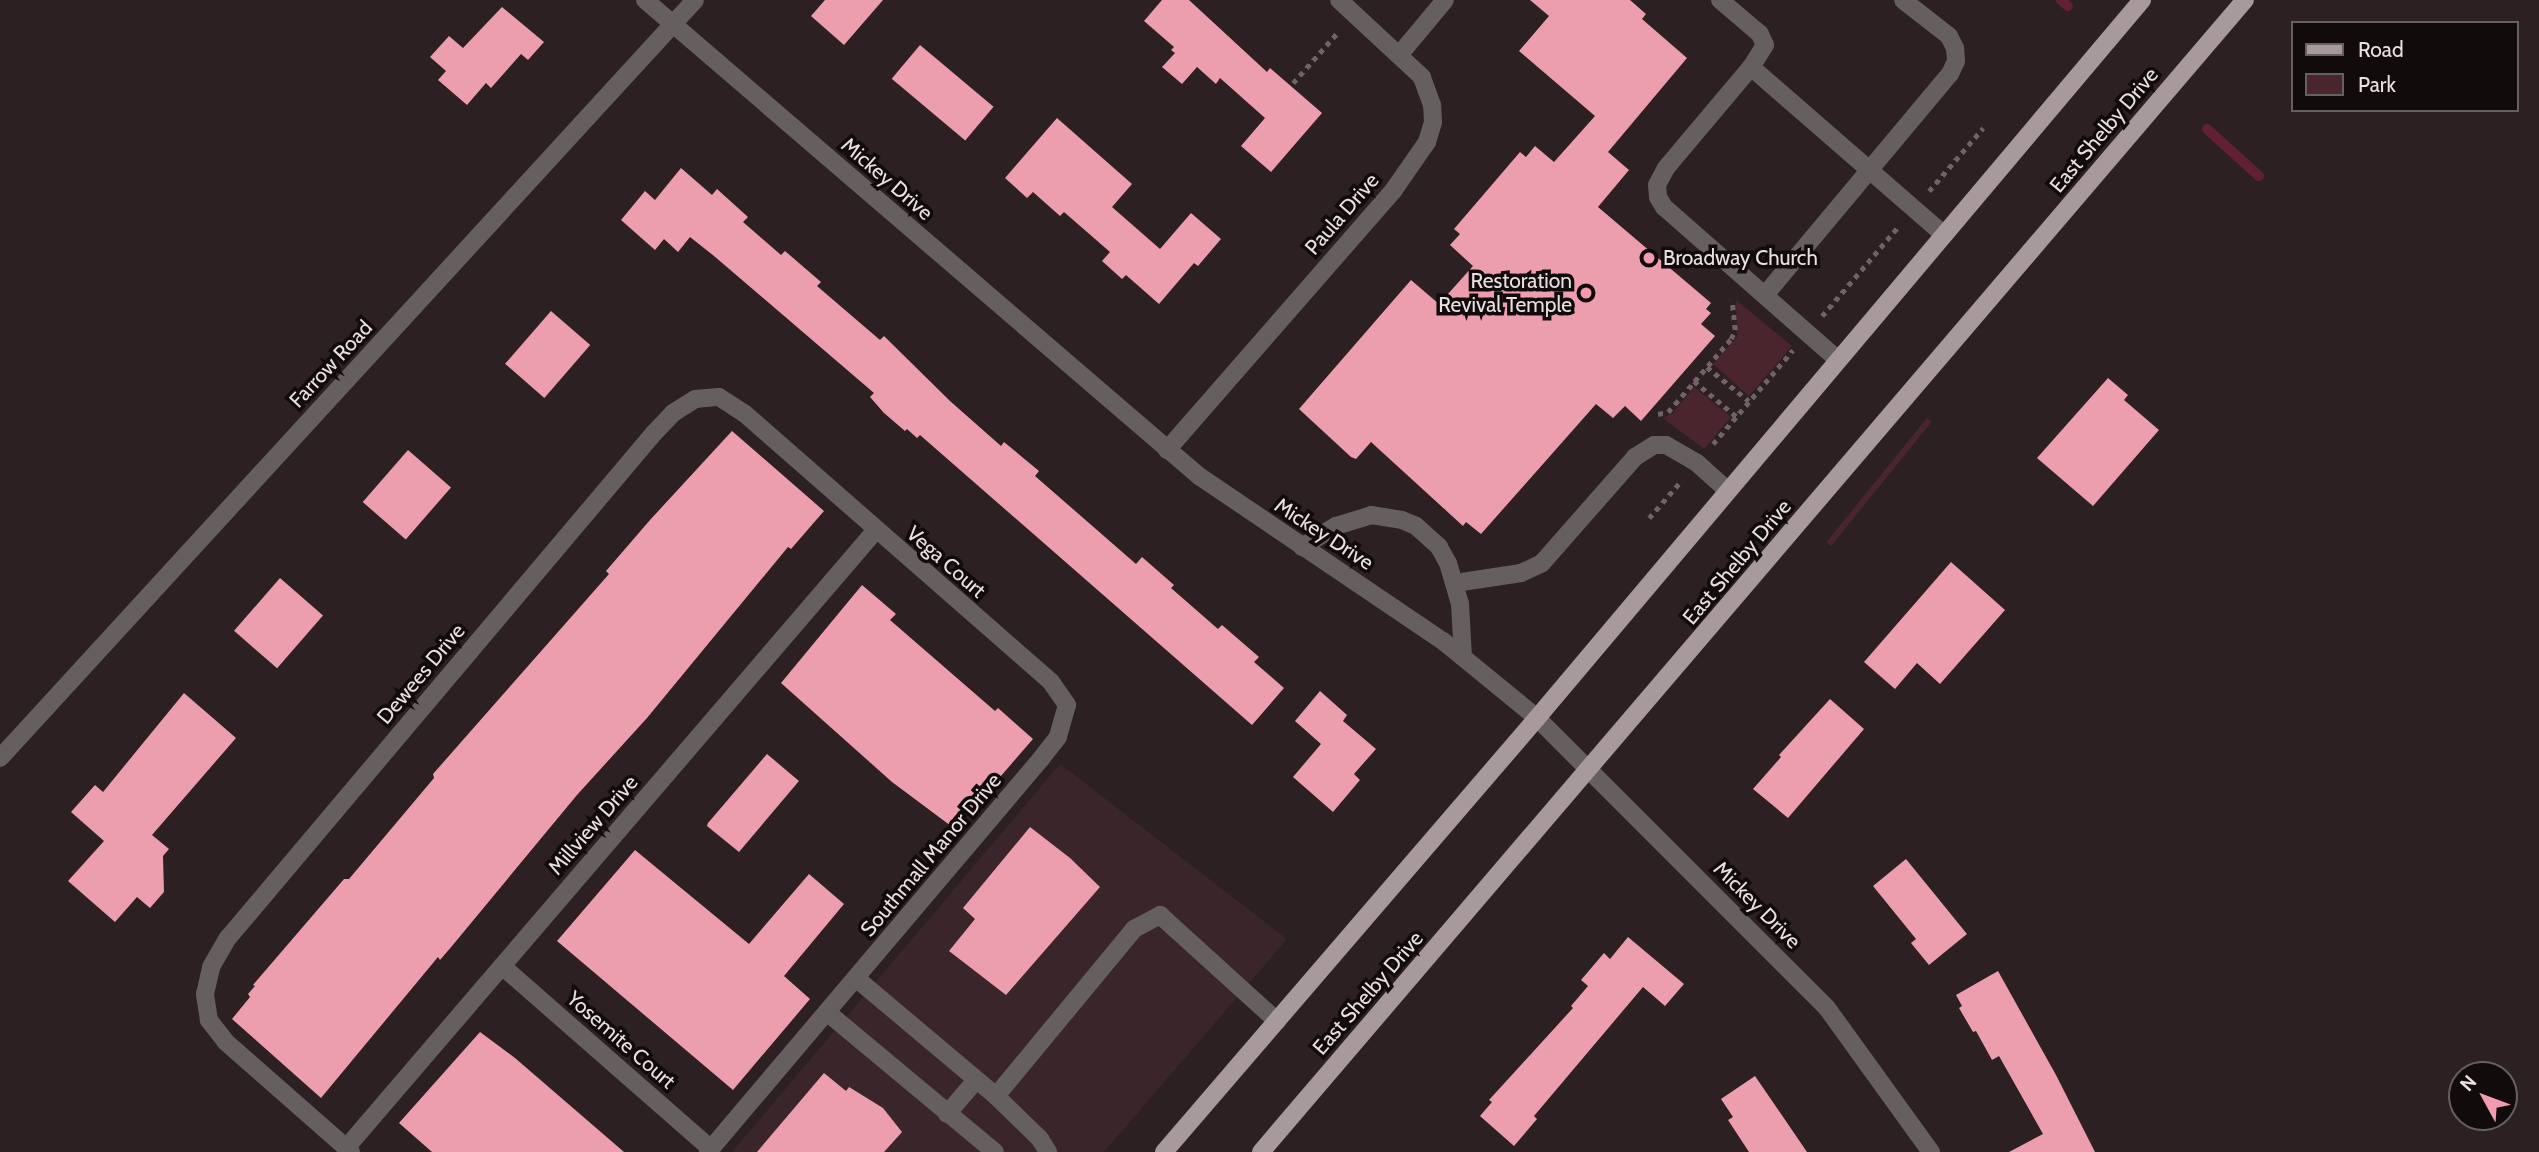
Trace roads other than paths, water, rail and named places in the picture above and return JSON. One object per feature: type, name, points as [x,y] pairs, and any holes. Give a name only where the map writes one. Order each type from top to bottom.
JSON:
[{"type":"main road","points":[[1164,1152],[1537,718],[2142,0]]},
{"type":"main road","name":"East Shelby Drive","points":[[1261,1152],[1591,769],[2245,0]]},
{"type":"street","name":"Mickey Drive","points":[[645,0],[1167,450],[1227,497],[1387,601],[1463,657],[1537,718],[1591,769],[1827,1008],[1931,1152]]},
{"type":"street","name":"Farrow Road","points":[[0,758],[695,0]]},
{"type":"street","name":"Paula Drive","points":[[1167,450],[1393,191],[1427,142],[1433,122],[1429,90],[1422,76],[1339,0]]},
{"type":"street","points":[[1400,54],[1446,0]]},
{"type":"street","points":[[1720,0],[1764,40],[1763,51],[1666,168],[1656,191],[1664,207],[1839,360]]},
{"type":"street","points":[[1765,295],[1937,93],[1956,61],[1955,48],[1949,36],[1903,0]]},
{"type":"street","points":[[1751,67],[1944,235]]},
{"type":"street","name":"Dewees Drive","points":[[349,1150],[226,1042],[209,1020],[205,994],[211,967],[228,938],[673,413],[695,399],[719,397],[744,413]]},
{"type":"street","name":"Vega Court","points":[[744,413],[1062,693],[1068,705],[1066,718],[1058,737],[1040,760]]},
{"type":"street","points":[[1455,583],[1521,573],[1542,563],[1636,457],[1654,445],[1666,446],[1697,463],[1727,490]]},
{"type":"street","points":[[1302,547],[1352,519],[1371,515],[1402,520],[1416,526],[1439,547],[1455,583],[1463,657]]},
{"type":"street","name":"Millview Drive","points":[[349,1150],[502,966],[875,531]]},
{"type":"street","name":"Southmall Manor Drive","points":[[709,1150],[857,979],[1040,760]]},
{"type":"street","points":[[996,1096],[1134,929],[1160,915],[1277,1020]]},
{"type":"street","name":"Yosemite Court","points":[[502,966],[709,1150]]},
{"type":"street","points":[[857,979],[996,1096],[1040,1139],[1048,1152]]},
{"type":"street","points":[[828,1013],[995,1152]]},
{"type":"street","points":[[947,1114],[976,1080]]},
{"type":"waterway","points":[[2061,0],[2068,6]]},
{"type":"waterway","points":[[2207,129],[2259,176]]},
{"type":"place","name":"Broadway Church","points":[[1649,258]]},
{"type":"place","name":"Restoration Revival Temple","points":[[1586,293]]}]
